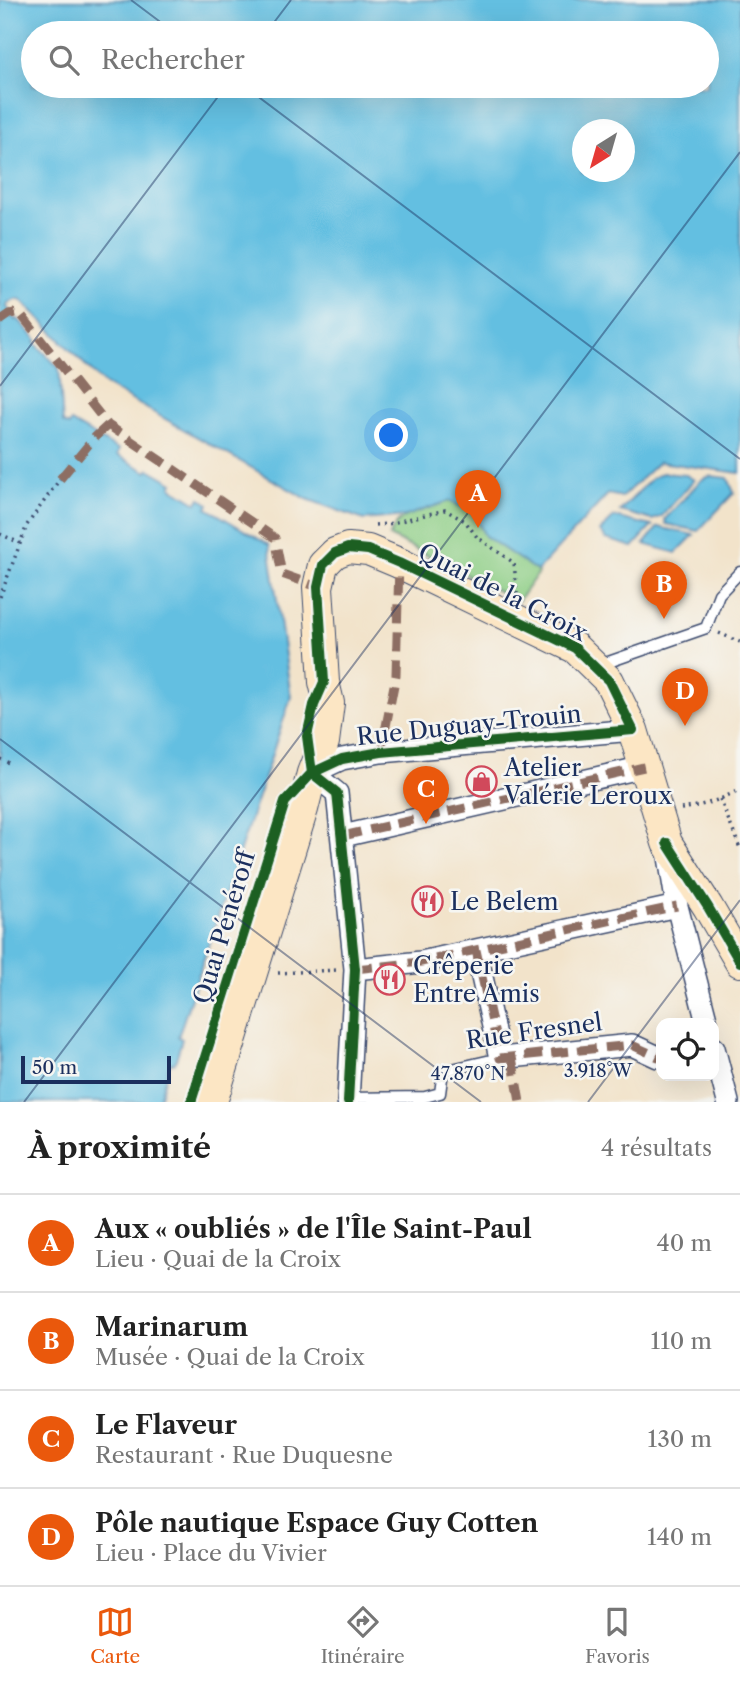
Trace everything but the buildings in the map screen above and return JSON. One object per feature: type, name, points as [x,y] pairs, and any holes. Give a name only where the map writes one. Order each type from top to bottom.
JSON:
[{"type":"main road","name":"Quai de la Croix","points":[[312,773],[307,736],[314,705],[324,682],[318,587],[323,565],[335,553],[348,548],[368,550],[576,648],[596,666],[610,681],[633,730],[667,843]]},
{"type":"main road","name":"Quai Pénéroff","points":[[212,1102],[312,773]]},
{"type":"main road","name":"Quai Pénéroff","points":[[191,1102],[285,802],[312,773]]},
{"type":"main road","points":[[667,843],[740,962]]},
{"type":"street","name":"Rue Duguay-Trouin","points":[[312,773],[342,759],[382,752],[633,730]]},
{"type":"street","points":[[343,836],[645,767]]},
{"type":"street","points":[[312,773],[337,793],[343,836],[355,969],[348,1100]]},
{"type":"street","points":[[667,843],[677,906],[706,1018]]},
{"type":"street","points":[[355,969],[421,962],[677,906]]},
{"type":"street","points":[[477,950],[499,1058]]},
{"type":"street","name":"Rue Fresnel","points":[[499,1058],[632,1045],[656,1056]]},
{"type":"street","points":[[719,1069],[728,1102]]},
{"type":"lane","points":[[596,666],[706,628],[719,594],[740,572]]},
{"type":"lane","name":"Rue Fresnel","points":[[348,1100],[440,1094],[443,1071],[499,1058]]},
{"type":"path","points":[[0,597],[27,525],[60,479]]},
{"type":"path","points":[[374,525],[445,510],[465,521],[477,537],[514,563],[516,592],[522,601]]},
{"type":"path","points":[[0,534],[20,543]]},
{"type":"path","points":[[706,628],[740,642]]},
{"type":"path","points":[[0,758],[9,763]]},
{"type":"path","points":[[658,813],[697,807],[740,789]]},
{"type":"path","points":[[720,799],[740,848]]},
{"type":"path","points":[[251,974],[355,969]]},
{"type":"green space","points":[[449,501],[473,512],[485,536],[537,571],[518,601],[389,536],[397,523],[406,516]]},
{"type":"water","points":[[0,0],[740,0],[740,473],[659,462],[622,497],[608,494],[537,571],[485,536],[473,512],[449,501],[406,516],[364,520],[307,499],[105,385],[22,301],[17,299],[8,303],[7,307],[15,320],[18,319],[37,340],[35,343],[59,368],[63,423],[69,426],[71,422],[119,450],[117,455],[173,483],[171,487],[197,503],[200,498],[209,504],[207,508],[269,545],[291,697],[178,1037],[182,1039],[175,1063],[170,1063],[158,1102],[0,1102]]},
{"type":"water","points":[[662,473],[686,475],[694,480],[661,517],[652,520],[620,511],[652,478]]},
{"type":"water","points":[[710,476],[728,478],[734,493],[698,531],[666,524],[665,519],[701,480]]},
{"type":"water","points":[[614,517],[652,526],[633,547],[606,539],[600,531]]},
{"type":"water","points":[[658,527],[694,535],[676,553],[644,544]]},
{"type":"marked path","points":[[0,321],[19,312],[108,425],[275,538],[282,574],[318,587]]},
{"type":"marked path","points":[[60,479],[108,425]]},
{"type":"marked path","points":[[385,752],[381,752],[396,675],[399,563]]},
{"type":"marked path","points":[[343,836],[644,767]]},
{"type":"marked path","points":[[355,969],[421,962],[677,906]]},
{"type":"marked path","points":[[476,950],[500,1058],[632,1045],[656,1056]]},
{"type":"marked path","points":[[512,1057],[520,1102]]},
{"type":"cycle path","points":[[191,1102],[285,802],[312,773],[342,759],[381,752],[633,730],[609,681],[575,648],[399,563],[368,550],[348,548],[335,553],[323,565],[318,587],[324,682],[314,705],[307,736],[312,773]]},
{"type":"cycle path","points":[[312,773],[337,793],[355,969],[348,1102]]},
{"type":"cycle path","points":[[667,843],[740,962]]},
{"type":"place","name":"Aux « oubliés » de l'Île Saint-Paul","points":[[478,528]]},
{"type":"place","name":"Marinarum","points":[[664,619]]},
{"type":"place","name":"Pôle nautique Espace Guy Cotten","points":[[685,726]]},
{"type":"place","name":"Atelier Valérie Leroux","points":[[481,781]]},
{"type":"place","name":"Le Flaveur","points":[[426,824]]},
{"type":"place","name":"Le Belem","points":[[427,901]]},
{"type":"place","name":"Crêperie Entre Amis","points":[[390,979]]}]
